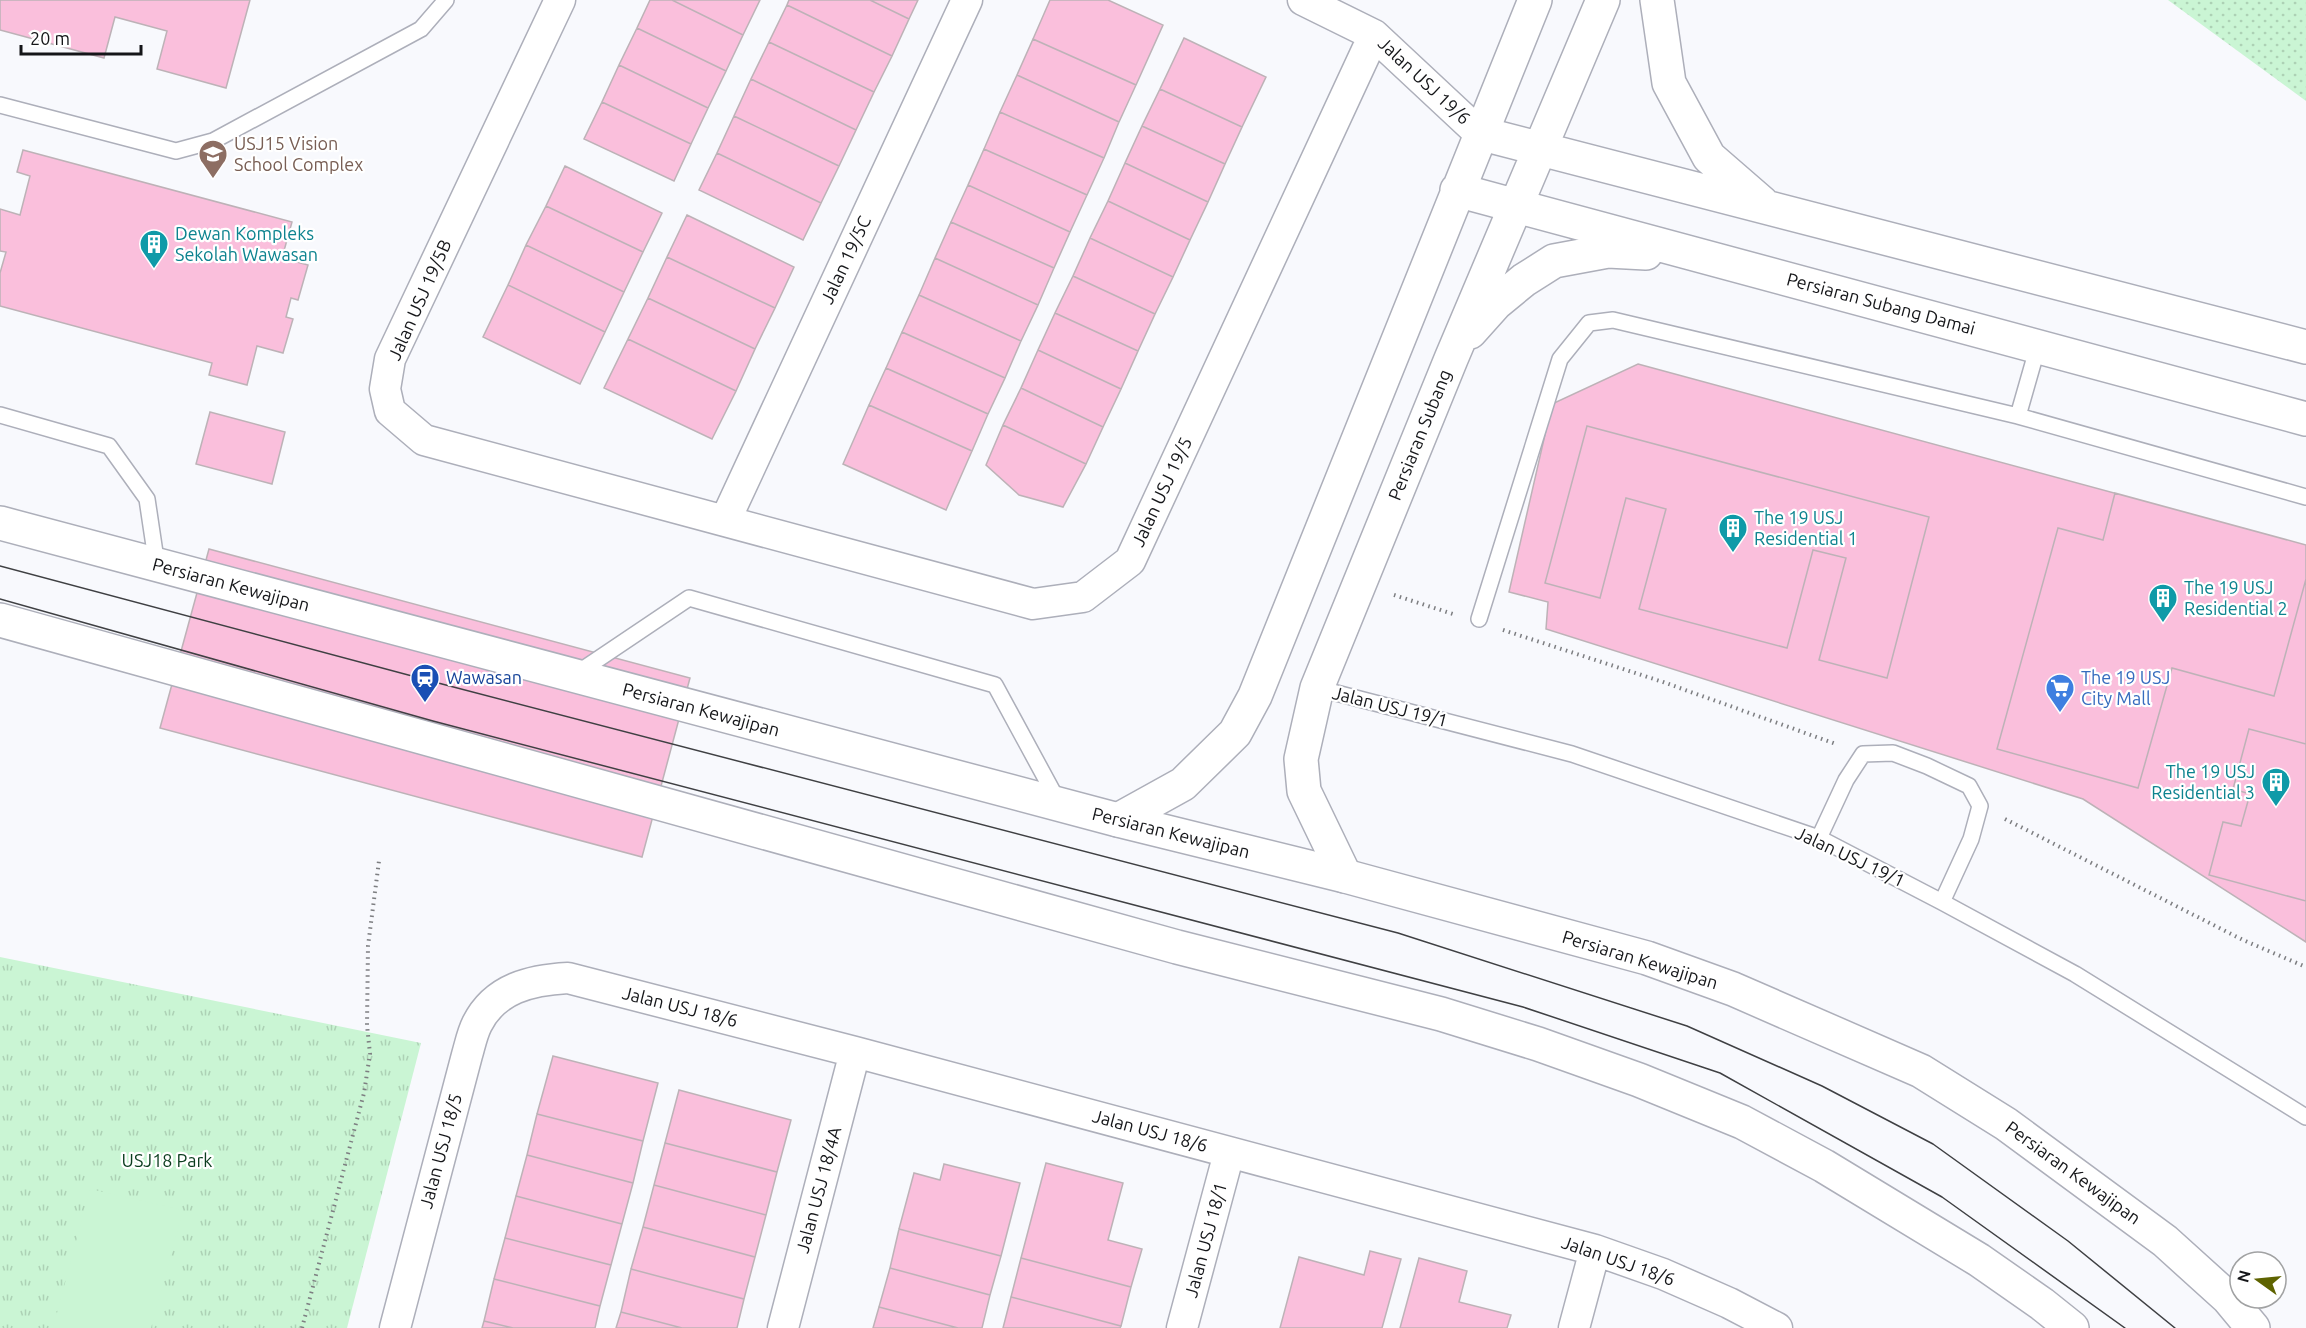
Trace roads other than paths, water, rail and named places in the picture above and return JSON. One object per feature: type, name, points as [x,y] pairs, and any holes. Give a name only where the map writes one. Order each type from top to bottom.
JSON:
[{"type":"main road","points":[[1118,820],[1184,784],[1234,733],[1255,696],[1479,133],[1535,0]]},
{"type":"main road","name":"Persiaran Subang","points":[[1345,876],[1304,791],[1301,759],[1317,688],[1451,359],[1603,0]]},
{"type":"main road","points":[[1657,0],[1669,83],[1709,157],[1767,207]]},
{"type":"main road","points":[[1479,133],[2306,347]]},
{"type":"main road","name":"Persiaran Subang Damai","points":[[1457,190],[2306,419]]},
{"type":"main road","points":[[1451,359],[1496,303],[1524,280],[1554,261],[1608,251],[1702,256]]},
{"type":"main road","name":"Persiaran Kewajipan","points":[[0,523],[1060,805],[1345,876],[1647,958],[1733,989],[1921,1071],[2006,1124],[2165,1240],[2228,1298],[2253,1328]]},
{"type":"main road","points":[[0,620],[1228,960],[1441,1014],[1538,1044],[1640,1080],[1742,1122],[1824,1166],[1979,1260],[2072,1328]]},
{"type":"street","name":"Jalan USJ 19/5B","points":[[560,0],[390,359],[385,389],[390,411],[424,440],[725,521]]},
{"type":"street","name":"Jalan 19/5C","points":[[725,521],[967,0]]},
{"type":"street","name":"Jalan USJ 19/6","points":[[1303,0],[1374,34],[1479,133]]},
{"type":"street","name":"Jalan USJ 19/5","points":[[725,521],[1033,604],[1083,597],[1130,561],[1374,34]]},
{"type":"street","name":"Jalan USJ 18/6","points":[[512,989],[540,980],[568,978],[1229,1152],[1594,1250],[1663,1274],[1729,1303],[1777,1328]]},
{"type":"street","name":"Jalan USJ 18/5","points":[[395,1328],[466,1056],[477,1024],[491,1002],[512,989]]},
{"type":"street","name":"Jalan USJ 18/4A","points":[[783,1328],[855,1052]]},
{"type":"street","name":"Jalan USJ 18/1","points":[[1182,1328],[1229,1152]]},
{"type":"street","points":[[1574,1328],[1594,1250]]},
{"type":"lane","points":[[0,105],[176,151],[213,141],[421,29],[446,0]]},
{"type":"lane","points":[[1479,619],[1560,359],[1589,323],[1613,320],[2018,416],[2306,497]]},
{"type":"lane","points":[[2018,416],[2038,346]]},
{"type":"lane","points":[[0,415],[110,446],[147,499],[157,566]]},
{"type":"lane","points":[[574,676],[689,598],[995,685],[1060,805]]},
{"type":"lane","name":"Jalan USJ 19/1","points":[[1317,688],[1572,754],[1819,838],[2075,974],[2306,1117]]},
{"type":"lane","points":[[1819,838],[1845,780],[1863,754],[1893,753],[1969,786],[1980,806],[1971,839],[1942,902]]},
{"type":"tram line","points":[[0,566],[442,684],[1398,933],[1687,1026],[1822,1086],[1933,1144],[2068,1241],[2175,1328]]},
{"type":"tram line","points":[[0,599],[433,721],[1523,1007],[1720,1073],[1942,1197],[2125,1328]]},
{"type":"place","name":"USJ15 Vision School Complex","points":[[213,180]]},
{"type":"place","name":"Dewan Kompleks Sekolah Wawasan","points":[[154,270]]},
{"type":"place","name":"The 19 USJ Residential 1","points":[[1733,554]]},
{"type":"place","name":"The 19 USJ Residential 2","points":[[2163,624]]},
{"type":"place","name":"Wawasan","points":[[425,704]]},
{"type":"place","name":"The 19 USJ City Mall","points":[[2060,714]]},
{"type":"place","name":"The 19 USJ Residential 3","points":[[2276,808]]},
{"type":"park label","name":"USJ18 Park","points":[[167,1161]]}]
